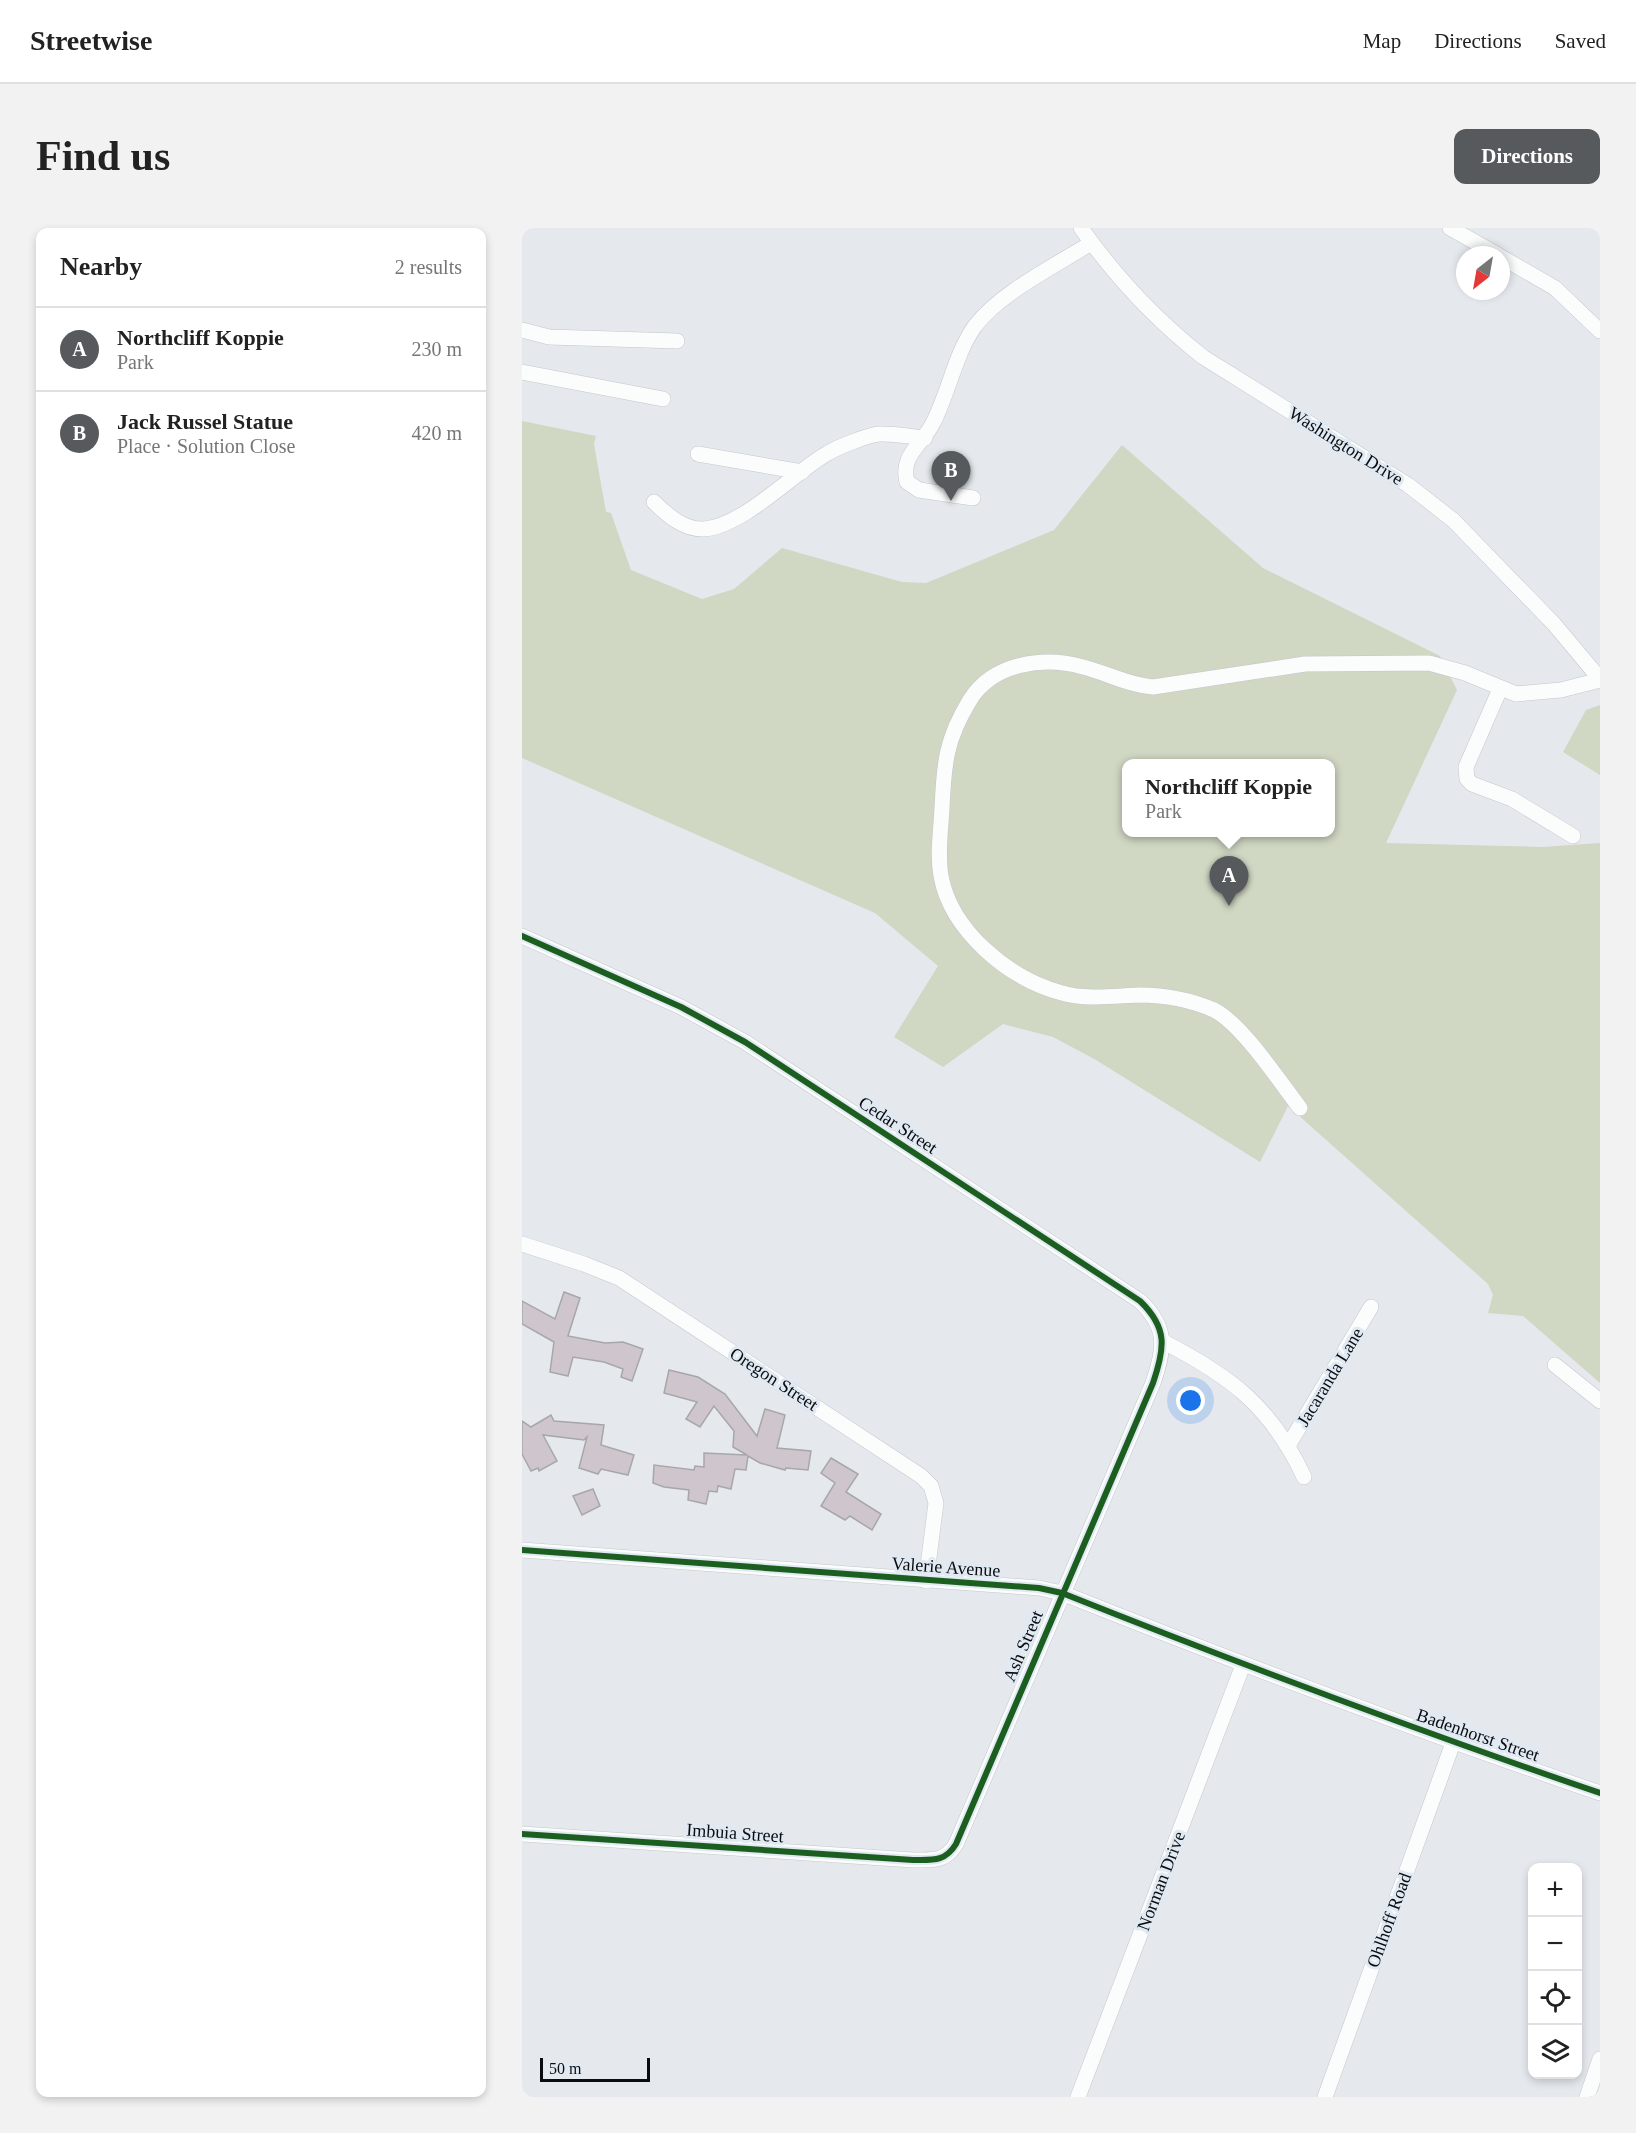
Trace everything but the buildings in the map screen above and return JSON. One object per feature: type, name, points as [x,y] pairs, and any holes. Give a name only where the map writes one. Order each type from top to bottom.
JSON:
[{"type":"street","name":"Washington Drive","points":[[1081,228],[1142,303],[1203,357],[1408,485],[1453,520],[1500,566],[1600,680]]},
{"type":"street","points":[[1450,228],[1482,246]]},
{"type":"street","points":[[973,498],[929,492],[907,482],[904,471],[907,457],[925,438],[975,326],[989,310],[1011,294],[1091,243]]},
{"type":"street","points":[[1510,262],[1555,288],[1600,331]]},
{"type":"street","points":[[522,330],[549,337],[677,341]]},
{"type":"street","points":[[522,372],[663,399]]},
{"type":"street","points":[[654,502],[669,517],[702,529],[717,526],[763,501],[828,452],[878,434],[925,438]]},
{"type":"street","points":[[698,454],[802,472]]},
{"type":"street","points":[[1300,1108],[1235,1027],[1216,1011],[1172,998],[1064,994],[1031,983],[999,962],[972,934],[946,898],[939,863],[948,744],[954,726],[974,694],[992,676],[1011,667],[1055,662],[1083,667],[1129,683],[1153,687],[1305,664],[1430,663],[1465,672],[1516,694],[1561,690],[1600,680]]},
{"type":"street","points":[[1500,689],[1466,767],[1467,779],[1487,791],[1512,799],[1574,836]]},
{"type":"street","name":"Cedar Street","points":[[522,936],[681,1007],[745,1042],[1140,1301],[1153,1313],[1161,1330],[1162,1341],[1160,1363],[1140,1412]]},
{"type":"street","name":"Oregon Street","points":[[522,1244],[619,1278],[921,1476],[934,1491],[936,1503],[926,1581]]},
{"type":"street","name":"Jacaranda Lane","points":[[1288,1446],[1371,1307]]},
{"type":"street","name":"Jacaranda Lane","points":[[1162,1341],[1207,1364],[1232,1381],[1257,1406],[1288,1446],[1304,1478]]},
{"type":"street","points":[[1555,1365],[1600,1401]]},
{"type":"street","name":"Ash Street","points":[[945,1858],[956,1844],[1140,1412]]},
{"type":"street","name":"Valerie Avenue","points":[[522,1550],[1039,1588],[1062,1593],[1348,1704]]},
{"type":"street","name":"Norman Drive","points":[[1078,2097],[1243,1665]]},
{"type":"street","name":"Badenhorst Street","points":[[1348,1704],[1453,1743],[1600,1793]]},
{"type":"street","name":"Ohlhoff Road","points":[[1325,2097],[1453,1743]]},
{"type":"street","name":"Imbuia Street","points":[[522,1834],[914,1860],[937,1861],[945,1858]]},
{"type":"street","points":[[1587,2097],[1600,2060]]},
{"type":"green space","points":[[522,421],[596,436],[594,444],[606,512],[611,513],[631,570],[702,599],[734,589],[782,548],[902,582],[926,583],[1054,530],[1122,445],[1263,568],[1440,656],[1457,690],[1386,843],[1542,847],[1600,843],[1600,1383],[1523,1316],[1488,1313],[1493,1295],[1488,1284],[1288,1106],[1260,1162],[1096,1060],[1053,1037],[1003,1024],[943,1067],[894,1037],[938,966],[875,913],[522,758]]},
{"type":"green space","points":[[1600,705],[1600,775],[1563,752],[1586,710]]},
{"type":"cycle path","points":[[522,936],[681,1007],[745,1042],[1140,1301],[1156,1320],[1162,1339],[1160,1359],[1153,1383],[956,1844],[947,1854],[938,1859],[913,1860],[522,1834]]},
{"type":"cycle path","points":[[522,1550],[1039,1588],[1062,1593],[1330,1696],[1600,1793]]},
{"type":"place","name":"Jack Russel Statue","points":[[951,501]]},
{"type":"place","name":"Northcliff Koppie","points":[[1229,906]]}]
